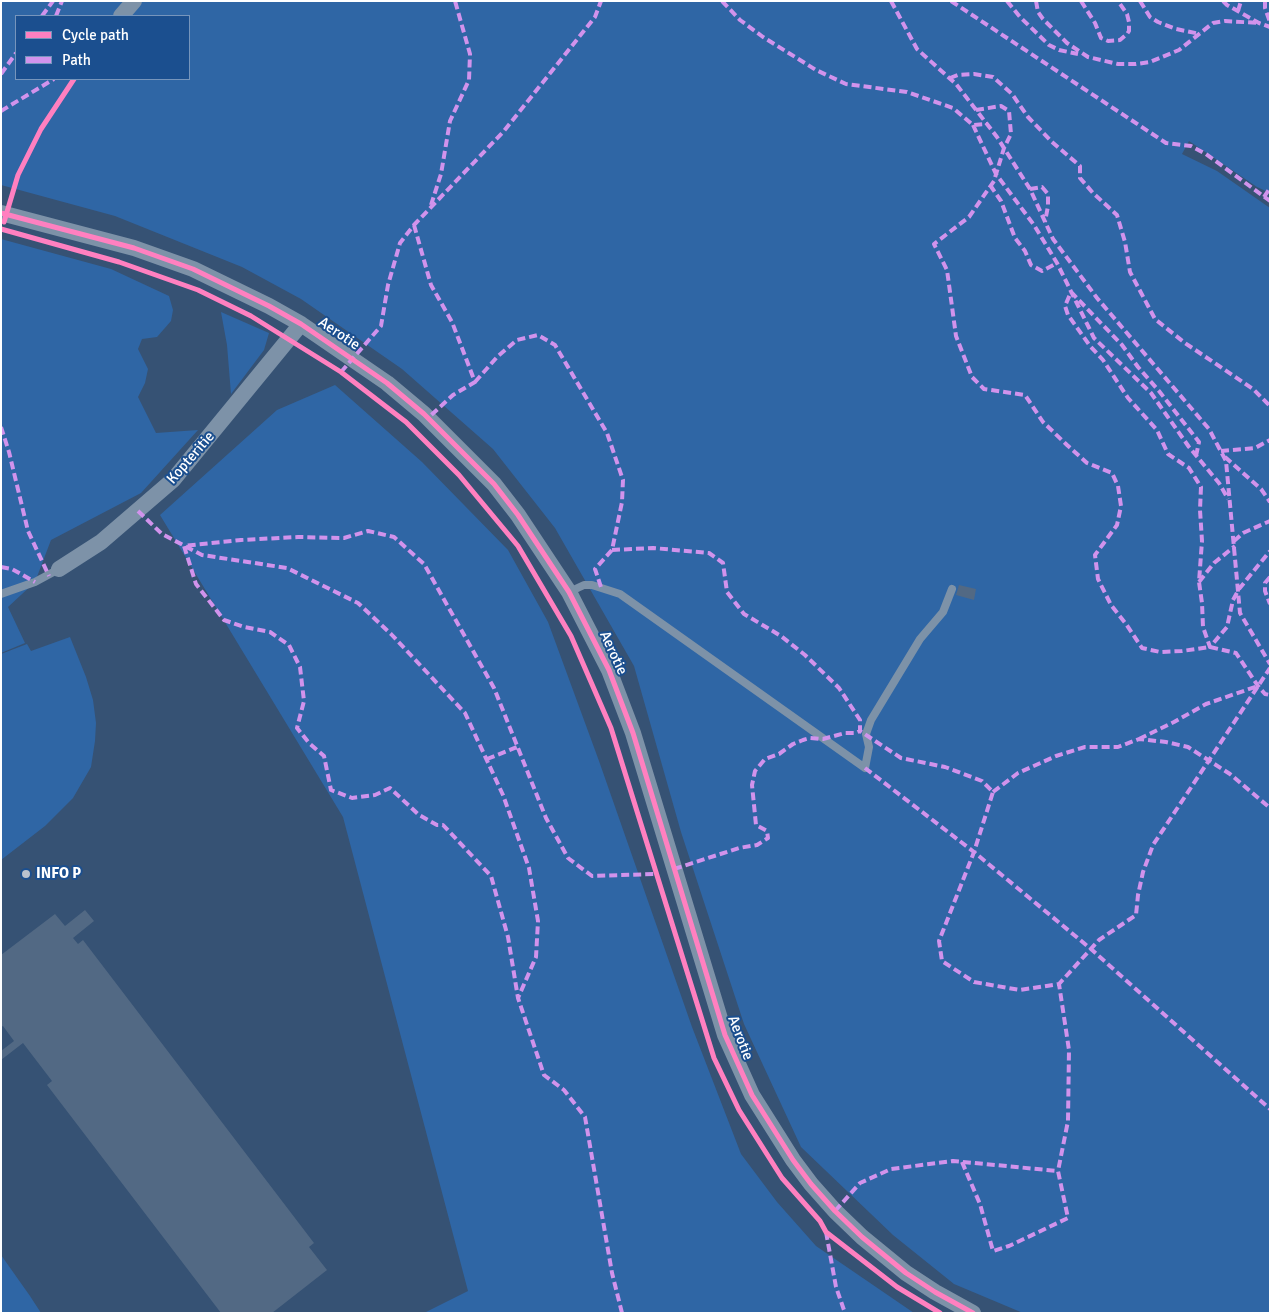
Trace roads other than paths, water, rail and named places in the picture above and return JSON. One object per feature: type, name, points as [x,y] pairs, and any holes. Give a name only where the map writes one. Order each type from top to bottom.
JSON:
[{"type":"street","points":[[122,15],[134,1]]},
{"type":"street","name":"Aerotie","points":[[1,213],[134,248],[193,269],[301,324],[387,383],[424,414],[494,484],[518,515],[569,592],[609,670],[633,733],[722,1026],[752,1095],[793,1160],[835,1211],[862,1237],[906,1273],[973,1313]]},
{"type":"street","name":"Kopteritie","points":[[59,570],[101,542],[173,480],[301,324]]},
{"type":"lane","points":[[1,594],[35,582],[59,570]]},
{"type":"lane","points":[[569,592],[584,585],[620,594],[865,768],[869,747],[866,734],[871,720],[920,639],[943,612],[952,589]]},
{"type":"place","name":"INFO P","points":[[26,874]]}]
